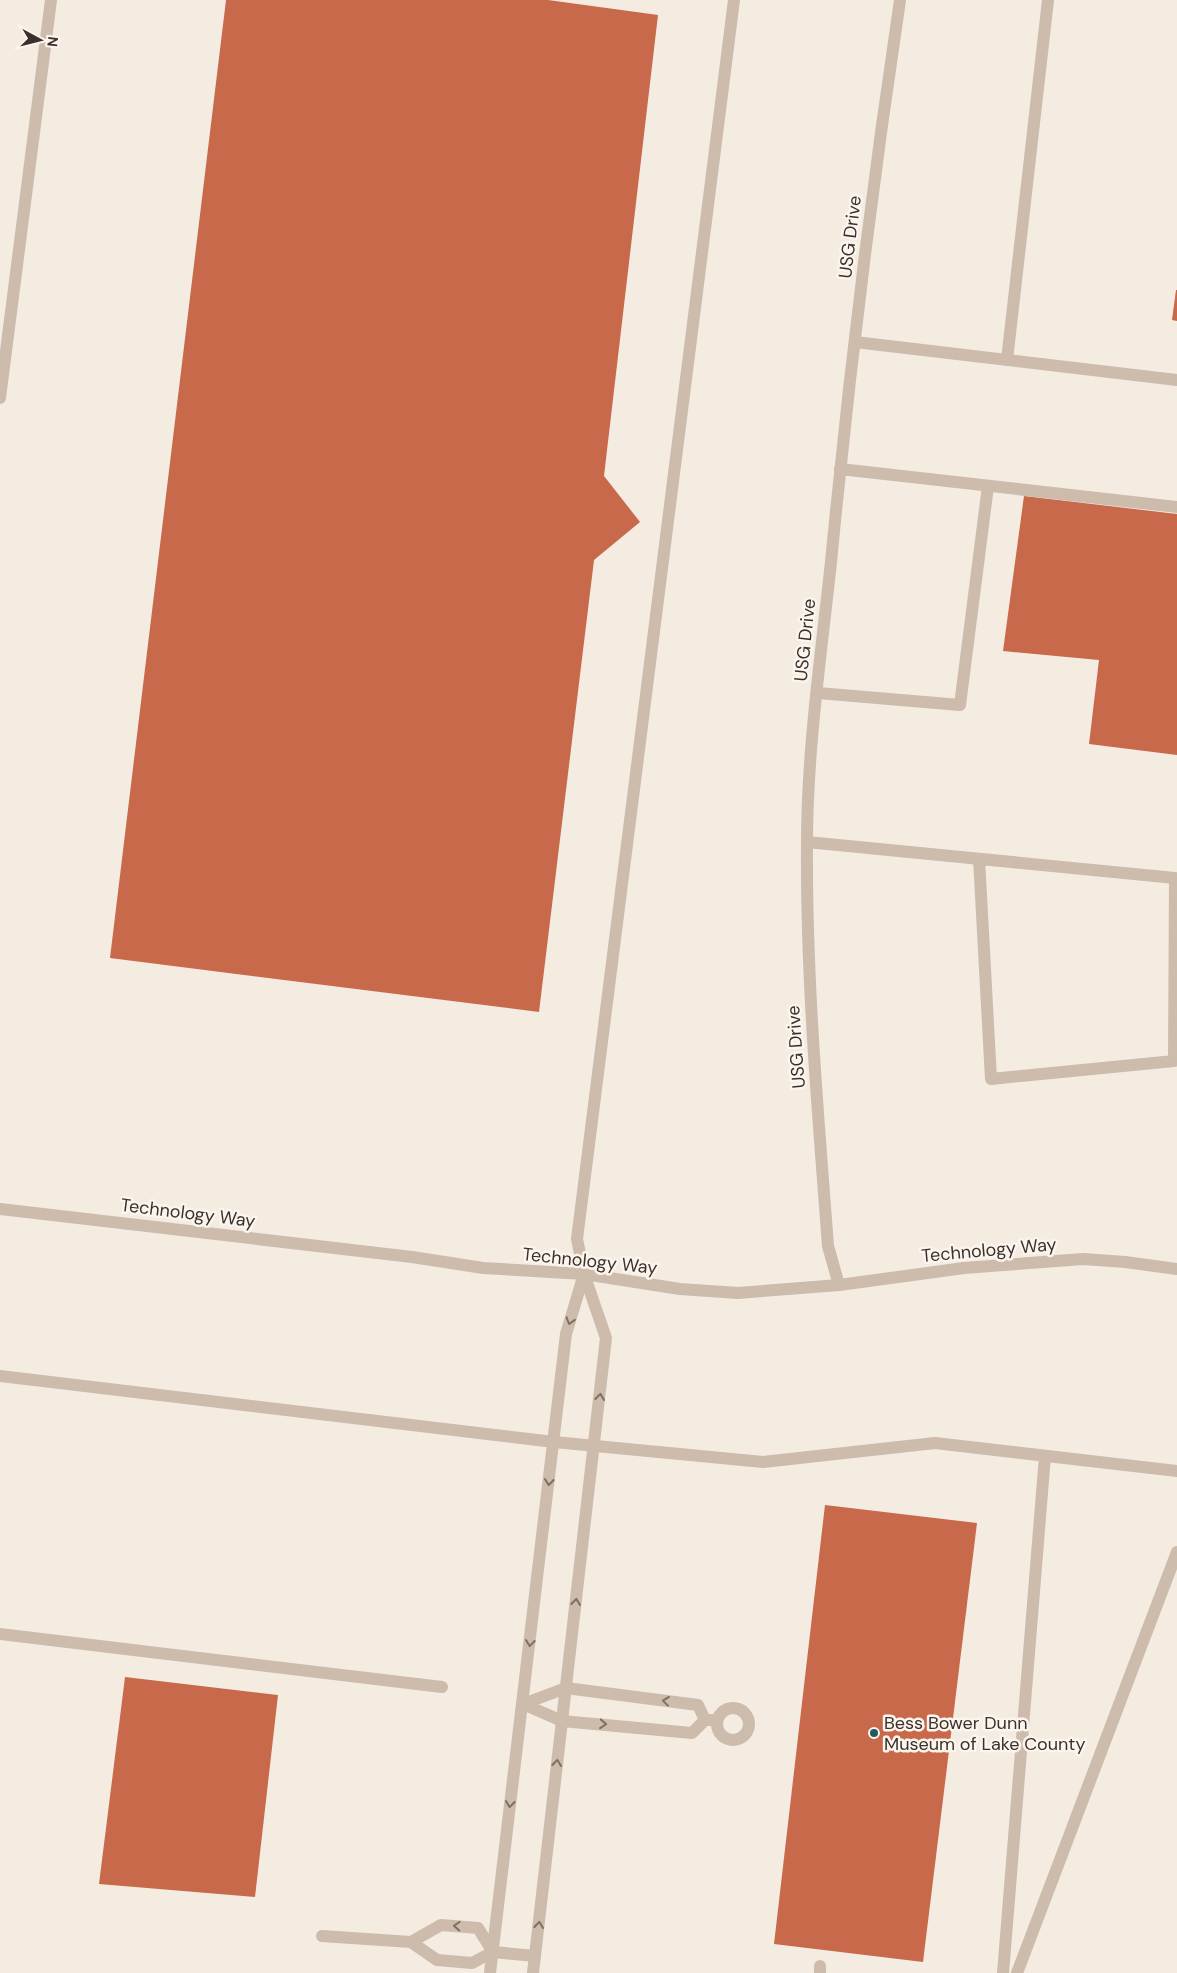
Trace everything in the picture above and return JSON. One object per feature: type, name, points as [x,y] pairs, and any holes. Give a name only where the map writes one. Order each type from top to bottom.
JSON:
[{"type":"lane","points":[[0,398],[51,0]]},
{"type":"lane","points":[[533,1973],[606,1338],[584,1274],[578,1239],[734,0]]},
{"type":"lane","name":"USG Drive","points":[[839,1285],[828,1246],[808,972],[807,842],[812,748],[840,470],[878,146],[900,0]]},
{"type":"lane","points":[[1007,360],[1048,0]]},
{"type":"lane","points":[[855,342],[1177,380]]},
{"type":"lane","points":[[840,470],[1177,507]]},
{"type":"lane","points":[[818,694],[960,705],[988,486]]},
{"type":"lane","points":[[807,842],[1175,878],[1174,1061],[991,1078],[979,859]]},
{"type":"lane","name":"Technology Way","points":[[0,1209],[402,1256],[483,1268],[584,1274],[680,1289],[738,1292],[839,1285],[964,1268],[1083,1259],[1177,1269]]},
{"type":"lane","points":[[490,1973],[566,1334],[584,1274]]},
{"type":"lane","points":[[0,1376],[554,1442],[763,1462],[935,1443],[1177,1471]]},
{"type":"lane","points":[[1003,1973],[1045,1456]]},
{"type":"lane","points":[[1017,1973],[1177,1552]]},
{"type":"lane","points":[[0,1634],[442,1687]]},
{"type":"lane","points":[[566,1688],[698,1705],[711,1720],[692,1733],[562,1720],[522,1704],[566,1688]]},
{"type":"lane","points":[[411,1942],[441,1925],[478,1928],[493,1952]]},
{"type":"lane","points":[[322,1936],[411,1942],[437,1960],[472,1963],[493,1952],[535,1956]]},
{"type":"building","points":[[226,0],[548,0],[658,15],[604,476],[640,522],[594,560],[539,1012],[110,958]]},
{"type":"building","points":[[1177,290],[1177,321],[1172,320]]},
{"type":"building","points":[[1024,496],[1177,514],[1177,755],[1089,744],[1099,660],[1003,651]]},
{"type":"building","name":"Bess Bower Dunn Museum of Lake County","points":[[825,1505],[977,1523],[923,1962],[774,1944]]},
{"type":"building","points":[[125,1677],[278,1695],[255,1897],[99,1884]]},
{"type":"place","name":"Bess Bower Dunn Museum of Lake County","points":[[874,1733]]}]
